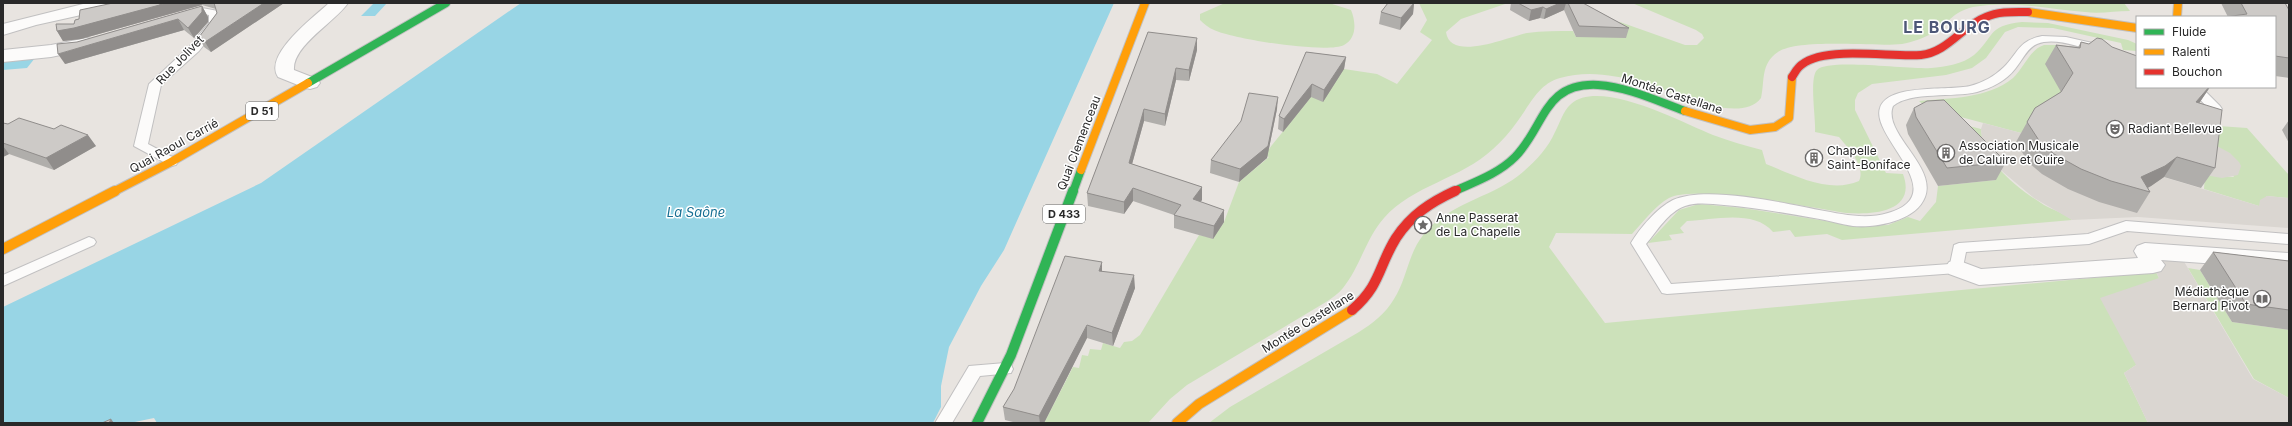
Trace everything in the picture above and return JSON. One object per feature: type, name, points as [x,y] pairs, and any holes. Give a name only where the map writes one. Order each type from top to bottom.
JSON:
[{"type":"main road","name":"Quai Raoul Carrié","points":[[352,57],[427,3]]},
{"type":"main road","name":"Quai Raoul Carrié","points":[[3,249],[171,162],[446,3]]},
{"type":"main road","name":"Quai Clemenceau","points":[[977,423],[1005,369],[1145,3]]},
{"type":"main road","points":[[2177,16],[2178,3]]},
{"type":"main road","name":"Montée Castellane","points":[[1177,423],[1199,404],[1349,312],[1364,300],[1375,288],[1400,231],[1409,219],[1435,202],[1508,164],[1523,148],[1554,97],[1563,90],[1574,86],[1592,84],[1609,86],[1723,123],[1750,130],[1763,130],[1775,128],[1789,118],[1793,71],[1795,67],[1803,61],[1815,57],[1922,55],[1937,51],[1947,45],[1971,24],[1981,19],[2008,13],[2046,15],[2104,26],[2136,28]]},
{"type":"street","points":[[3,30],[31,21],[111,3]]},
{"type":"street","points":[[310,83],[285,73],[284,63],[292,48],[339,3]]},
{"type":"street","points":[[3,56],[51,51],[106,39]]},
{"type":"street","points":[[1956,268],[1979,278],[2152,265],[2145,251],[2289,261]]},
{"type":"lane","name":"Rue Jolivet","points":[[171,162],[141,146],[155,84],[195,48],[215,23],[214,14],[194,14]]},
{"type":"lane","points":[[2111,51],[2059,40],[2035,41],[2028,44],[2003,75],[1984,85],[1961,91],[1894,99],[1887,105],[1884,112],[1886,121],[1916,175],[1920,186],[1919,194],[1913,203],[1896,216],[1885,219],[1853,221],[1743,202],[1692,199],[1672,207],[1638,243],[1667,289],[1956,268],[1959,248],[2089,239],[2126,226],[2289,239]]},
{"type":"lane","points":[[2195,88],[2216,109]]},
{"type":"lane","points":[[3,281],[89,242]]},
{"type":"lane","points":[[943,423],[975,370],[1005,369]]},
{"type":"green space","points":[[1225,3],[1329,3],[1351,10],[1354,20],[1353,34],[1344,45],[1319,48],[1300,47],[1259,41],[1224,34],[1210,28],[1200,20],[1200,14]]},
{"type":"green space","points":[[1419,3],[1508,3],[1461,19],[1446,32],[1450,41],[1458,46],[1469,47],[1533,32],[1573,31],[1576,37],[1614,22],[1620,22],[1685,45],[1697,45],[1704,38],[1702,34],[1696,30],[1632,3],[2124,3],[2130,11],[2091,13],[2029,6],[2001,4],[1987,5],[1966,9],[1955,15],[1926,37],[1902,44],[1819,44],[1788,48],[1778,52],[1768,62],[1764,74],[1761,98],[1751,106],[1736,109],[1702,103],[1641,82],[1621,77],[1600,74],[1580,74],[1552,81],[1540,90],[1514,126],[1493,149],[1467,168],[1409,198],[1384,218],[1372,234],[1349,280],[1337,294],[1187,385],[1170,399],[1148,423],[1044,423],[1073,367],[1079,368],[1082,355],[1088,356],[1090,349],[1101,350],[1103,343],[1120,348],[1124,342],[1132,341],[1140,335],[1199,235],[1213,238],[1224,222],[1239,182],[1269,157],[1264,155],[1311,97],[1344,69],[1377,74],[1397,84],[1432,40],[1420,32],[1427,20]]},
{"type":"green space","points":[[2022,22],[2048,23],[2128,40],[2136,44],[2136,51],[2123,50],[2121,43],[2053,28],[2018,27],[2005,32],[1986,58],[1972,68],[1946,75],[1872,84],[1858,93],[1855,100],[1855,110],[1886,173],[1903,174],[1906,187],[1904,196],[1898,204],[1880,212],[1847,213],[1755,198],[1728,195],[1683,194],[1664,201],[1649,214],[1632,234],[1556,233],[1549,247],[1605,323],[2156,272],[2159,278],[2136,365],[2124,373],[2148,423],[1209,423],[1230,407],[1359,332],[1378,318],[1391,304],[1402,283],[1414,249],[1424,234],[1445,215],[1507,184],[1524,171],[1534,162],[1548,145],[1568,107],[1584,97],[1601,96],[1621,99],[1642,105],[1713,135],[1762,150],[1766,164],[1800,178],[1824,184],[1848,184],[1859,181],[1861,175],[1855,158],[1839,137],[1815,132],[1813,81],[1817,70],[1836,65],[1921,68],[1948,66],[1970,58],[1981,49],[1992,33],[2002,26]]},
{"type":"green space","points":[[2044,45],[2061,45],[2083,60],[2061,92],[2021,133],[1927,108],[1919,101],[1956,98],[1980,94],[1992,90],[2013,78],[2030,55],[2039,47]]},
{"type":"green space","points":[[2190,124],[2247,128],[2289,175],[2289,198],[2267,196],[2259,206],[2204,189],[2205,175],[2234,177],[2215,145]]},
{"type":"green space","points":[[1965,125],[1981,129],[1983,141],[1995,164],[2023,191],[2044,205],[2062,213],[2072,220],[1842,240],[1827,234],[1795,237],[1790,230],[1773,232],[1765,225],[1755,220],[1744,218],[1721,218],[1687,221],[1680,228],[1684,233],[1669,235],[1672,240],[1648,243],[1679,210],[1699,204],[1743,208],[1858,226],[1888,225],[1908,217],[1920,221],[1936,202],[1938,186],[1996,180]]},
{"type":"green space","points":[[2188,268],[2200,270],[2232,322],[2289,330],[2289,398],[2254,379]]},
{"type":"shaded area","points":[[1983,123],[2021,133],[2124,191],[2151,186],[2160,176],[2259,206],[2260,200],[2267,196],[2289,198],[2289,228],[2138,217],[2072,220],[2034,198],[2003,172],[1992,160],[1982,141],[1981,129]]},
{"type":"shaded area","points":[[2215,145],[2230,153],[2239,162],[2241,166],[2238,175],[2222,178],[2205,175]]},
{"type":"shaded area","points":[[2145,251],[2179,253],[2253,379],[2289,398],[2289,423],[2148,423],[2124,373],[2136,365],[2100,298],[2159,278]]},
{"type":"water","points":[[374,3],[387,3],[375,16],[361,16]]},
{"type":"water","name":"La Saône","points":[[521,3],[1114,3],[1004,250],[981,286],[949,347],[941,386],[941,407],[933,423],[157,423],[154,418],[130,423],[3,423],[3,307],[261,183]]},
{"type":"water","points":[[35,58],[27,68],[3,70],[3,61]]},
{"type":"building","points":[[113,3],[160,3],[160,5],[74,28],[57,31],[56,24],[74,24],[75,20],[79,19],[80,10]]},
{"type":"building","points":[[214,3],[264,3],[205,42],[199,37],[217,13]]},
{"type":"building","points":[[1388,3],[1414,3],[1401,18],[1381,12]]},
{"type":"building","points":[[1518,3],[1560,3],[1546,9],[1543,7],[1531,10]]},
{"type":"building","points":[[1568,3],[1583,3],[1629,28],[1579,26]]},
{"type":"building","points":[[2241,3],[2285,3],[2289,10],[2289,58],[2276,56],[2276,16],[2232,16],[2247,14]]},
{"type":"building","points":[[202,6],[202,12],[188,28],[178,19],[58,54],[57,44],[77,42]]},
{"type":"building","points":[[1148,32],[1197,38],[1189,70],[1176,68],[1165,114],[1144,109],[1129,163],[1202,187],[1193,199],[1224,210],[1214,226],[1174,215],[1181,205],[1133,188],[1124,202],[1087,193]]},
{"type":"building","name":"Radiant Bellevue","points":[[2097,38],[2102,39],[2112,47],[2136,56],[2136,88],[2208,88],[2196,102],[2222,110],[2215,168],[2177,157],[2165,166],[2141,177],[2150,192],[2111,181],[2081,169],[2054,154],[2040,142],[2027,122],[2035,108],[2061,92],[2073,73],[2056,45],[2080,48],[2081,42],[2089,44]]},
{"type":"building","points":[[1306,52],[1346,57],[1324,90],[1312,84],[1284,119],[1279,116]]},
{"type":"building","points":[[1249,93],[1278,97],[1268,146],[1240,169],[1211,160],[1241,121]]},
{"type":"building","points":[[1944,100],[2006,162],[1947,168],[1916,117],[1914,108],[1927,101]]},
{"type":"building","points":[[19,118],[54,129],[61,125],[88,135],[46,158],[3,143],[3,123],[8,124]]},
{"type":"building","points":[[2213,252],[2289,261],[2289,310],[2246,304]]},
{"type":"building","points":[[1065,256],[1102,262],[1099,271],[1134,275],[1112,333],[1087,325],[1039,416],[1003,407],[1014,389]]},
{"type":"building","points":[[111,419],[109,423],[102,423]]},
{"type":"traffic: fast","points":[[308,83],[446,3]]},
{"type":"traffic: fast","points":[[1457,190],[1495,172],[1515,157],[1525,145],[1547,108],[1555,98],[1566,90],[1580,85],[1609,86],[1685,111]]},
{"type":"traffic: fast","points":[[977,423],[1011,355],[1081,170]]},
{"type":"traffic: slow","points":[[1081,170],[1145,3]]},
{"type":"traffic: slow","points":[[2177,16],[2178,3]]},
{"type":"traffic: slow","points":[[2028,12],[2136,28]]},
{"type":"traffic: slow","points":[[1685,111],[1750,130],[1775,127],[1789,118],[1792,77]]},
{"type":"traffic: slow","points":[[3,249],[171,162],[308,83]]},
{"type":"traffic: slow","points":[[1177,423],[1199,404],[1352,310]]},
{"type":"traffic: jam","points":[[1792,77],[1799,66],[1812,60],[1829,56],[1848,54],[1920,55],[1930,53],[1946,45],[1977,21],[1985,17],[2001,13],[2028,12]]},
{"type":"traffic: jam","points":[[1352,310],[1372,290],[1390,250],[1408,221],[1427,205],[1457,190]]},
{"type":"place","name":"Radiant Bellevue","points":[[2115,129]]},
{"type":"place","name":"Association Musicale de Caluire et Cuire","points":[[1946,153]]},
{"type":"place","name":"Chapelle Saint-Boniface","points":[[1814,158]]},
{"type":"place","name":"Anne Passerat de La Chapelle","points":[[1423,225]]},
{"type":"place","name":"Médiathèque Bernard Pivot","points":[[2262,299]]},
{"type":"district","name":"LE BOURG","points":[[1947,27]]}]
